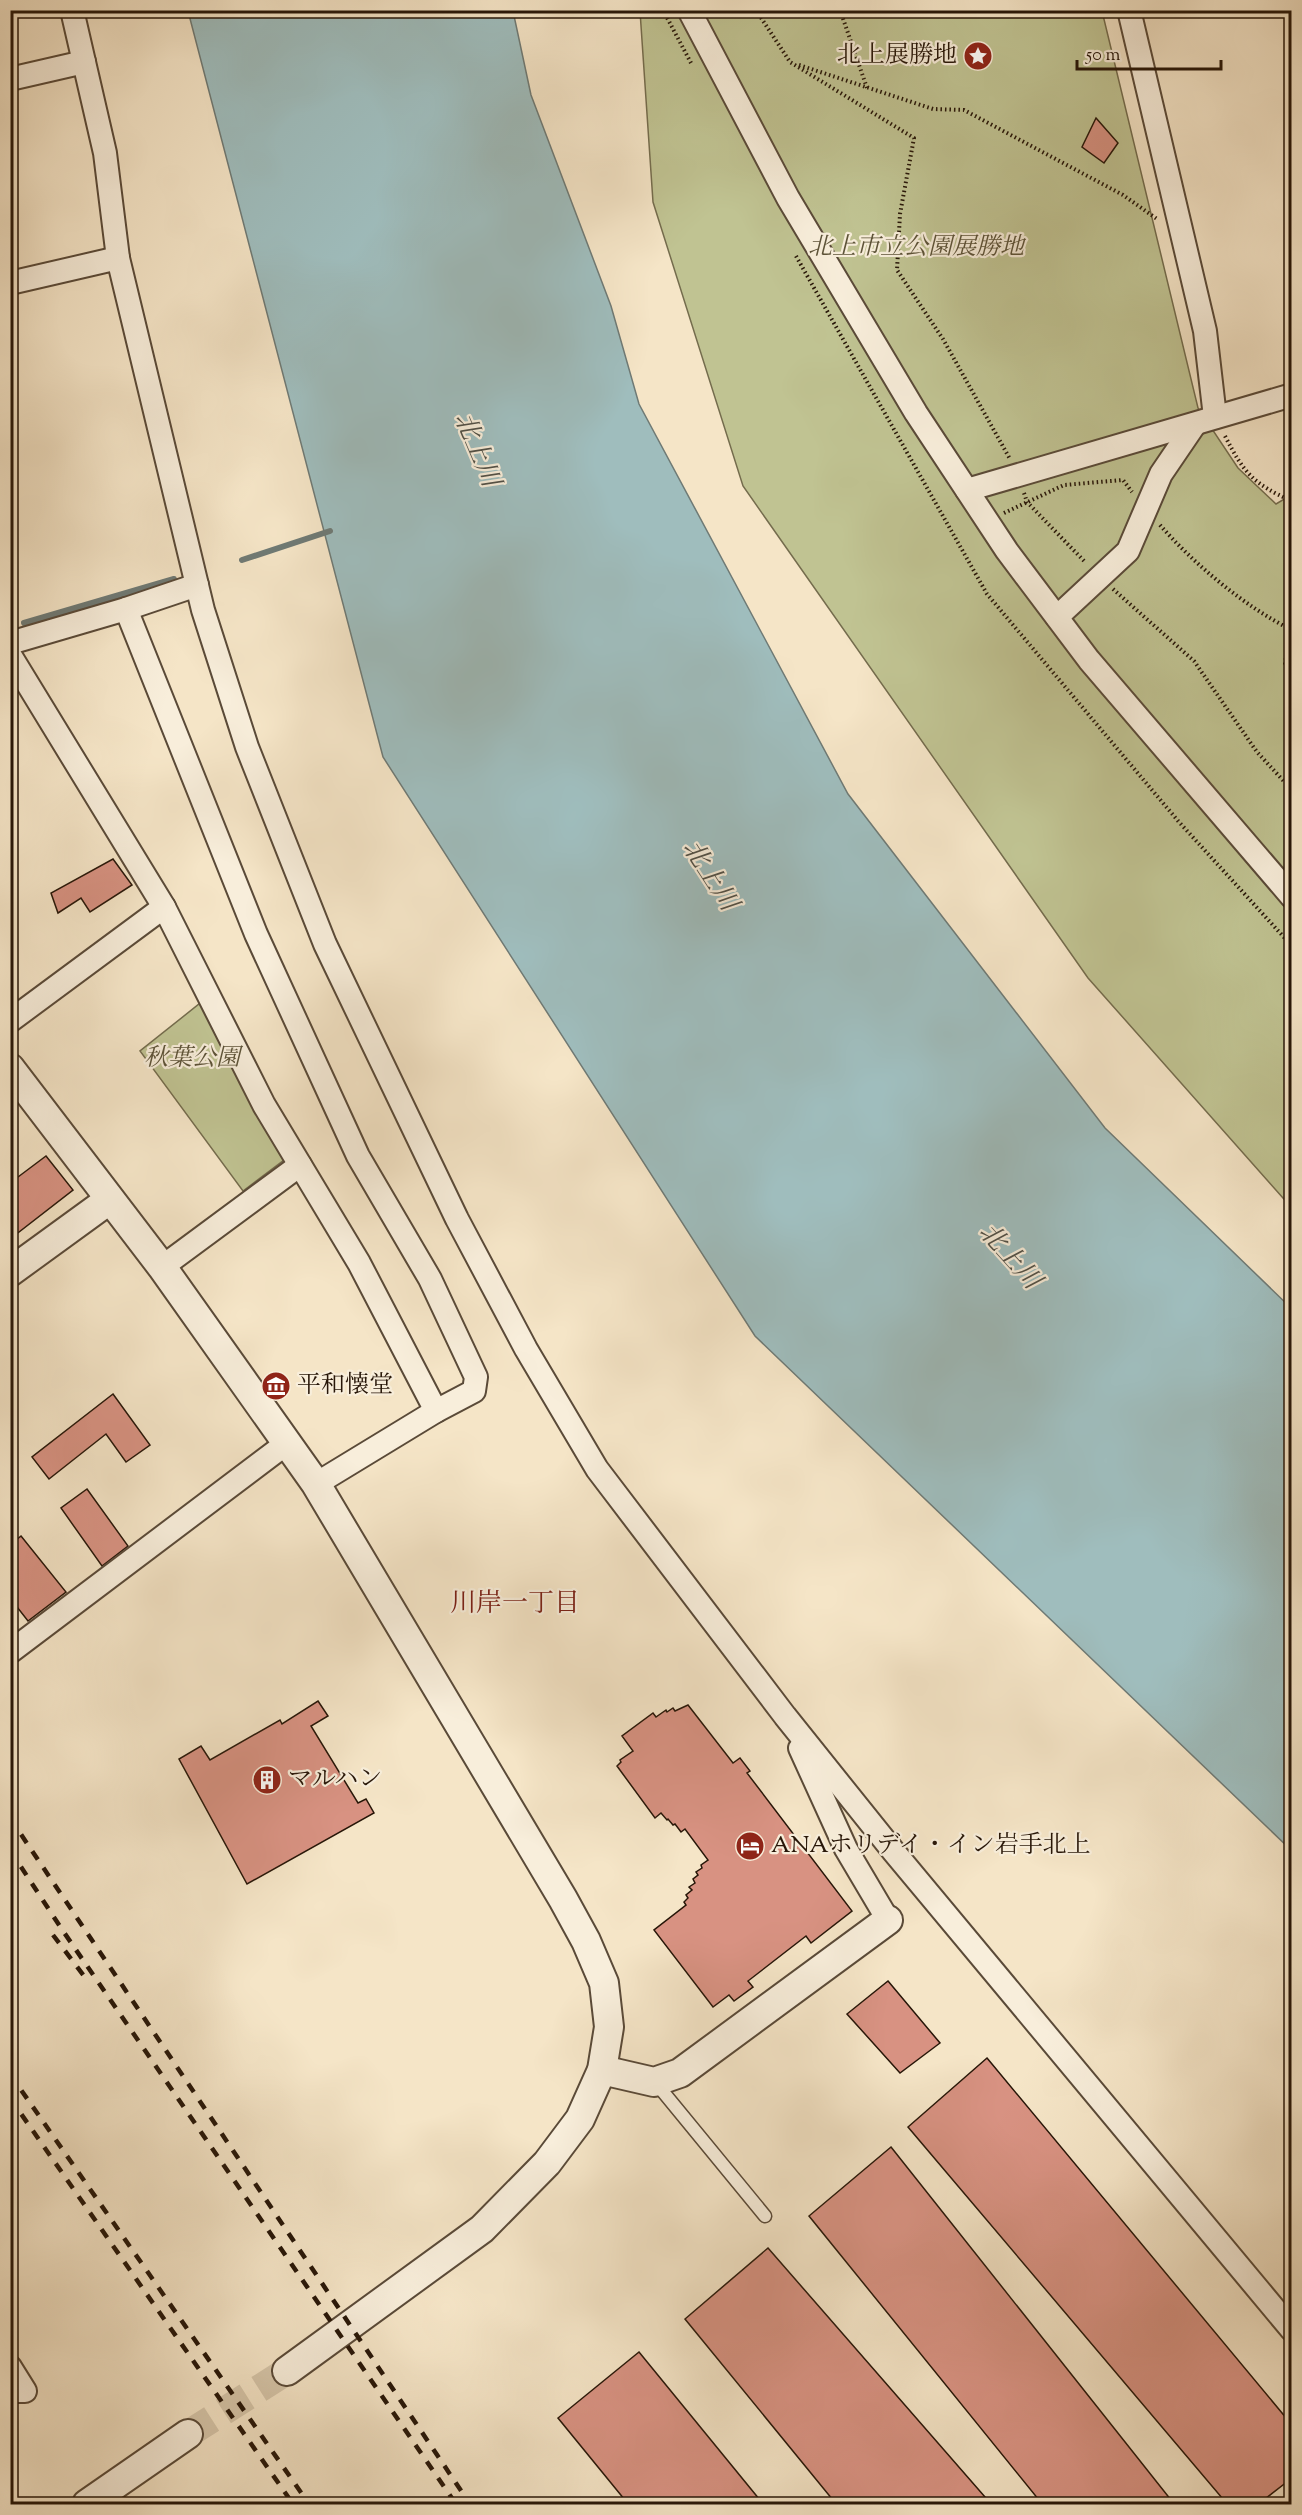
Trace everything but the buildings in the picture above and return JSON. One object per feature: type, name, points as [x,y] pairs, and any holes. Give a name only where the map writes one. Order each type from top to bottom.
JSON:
[{"type":"street","points":[[72,10],[105,153],[118,258],[197,585],[247,747],[325,944],[458,1219],[526,1349],[597,1469],[785,1716],[894,1852],[1292,2330]]},
{"type":"street","points":[[689,10],[788,198],[916,413],[1007,551],[1089,660],[1292,897]]},
{"type":"street","points":[[1057,617],[1128,551],[1161,474],[1205,420],[1205,331],[1129,10]]},
{"type":"street","points":[[10,79],[84,62]]},
{"type":"street","points":[[10,284],[118,258]]},
{"type":"street","points":[[967,490],[1292,395]]},
{"type":"street","points":[[10,643],[126,609],[197,585]]},
{"type":"street","points":[[126,609],[256,934],[358,1156],[430,1279],[476,1377],[474,1391],[436,1411],[316,1484]]},
{"type":"street","points":[[10,656],[165,907],[264,1105],[359,1263],[436,1411]]},
{"type":"street","points":[[10,1021],[165,907]]},
{"type":"street","points":[[10,1068],[162,1267],[316,1484],[586,1941],[604,1983],[609,2027],[602,2070],[580,2119],[547,2163],[482,2229],[287,2371]]},
{"type":"street","points":[[162,1267],[300,1165]]},
{"type":"street","points":[[10,1272],[109,1200]]},
{"type":"street","points":[[10,1652],[287,1443]]},
{"type":"street","points":[[602,2070],[654,2082],[680,2073],[888,1920],[846,1849],[785,1716]]},
{"type":"street","points":[[10,2367],[25,2391],[10,2391]]},
{"type":"street","points":[[87,2505],[188,2434]]},
{"type":"lane","points":[[654,2082],[765,2216]]},
{"type":"path","points":[[756,10],[790,62],[914,138],[900,214],[897,270],[943,339],[1019,475],[1027,502],[1099,577],[1194,661],[1257,752],[1292,790]]},
{"type":"path","points":[[840,10],[867,88]]},
{"type":"path","points":[[790,62],[933,109],[964,110],[1123,195],[1184,237]]},
{"type":"path","points":[[1205,420],[1241,466],[1263,487],[1292,501]]},
{"type":"path","points":[[1292,623],[1285,663],[1292,676]]},
{"type":"green space","name":"北上市立公園展勝地","points":[[640,11],[1102,11],[1198,408],[1238,468],[1276,504],[1291,495],[1291,1207],[1088,978],[743,486],[653,202]]},
{"type":"green space","name":"秋葉公園","points":[[204,1000],[284,1160],[243,1191],[140,1051]]},
{"type":"water","name":"北上川","points":[[188,11],[513,11],[531,95],[611,306],[639,404],[848,794],[1105,1128],[1291,1308],[1291,1850],[755,1336],[383,757]]},
{"type":"waterway","points":[[242,560],[330,531]]},
{"type":"waterway","points":[[24,623],[174,579]]},
{"type":"tunnel","points":[[188,2434],[287,2371]]},
{"type":"railway","points":[[10,1818],[470,2504]]},
{"type":"railway","points":[[10,1850],[61,1928],[456,2504]]},
{"type":"railway","points":[[53,1935],[87,1980]]},
{"type":"railway","points":[[10,2074],[309,2504]]},
{"type":"railway","points":[[10,2098],[293,2504]]},
{"type":"place","name":"北上展勝地","points":[[978,56]]},
{"type":"place","name":"平和懐堂","points":[[276,1386]]},
{"type":"place","name":"マルハン","points":[[267,1780]]},
{"type":"place","name":"ANAホリデイ・イン岩手北上","points":[[750,1846]]},
{"type":"district","name":"川岸一丁目","points":[[515,1604]]}]
